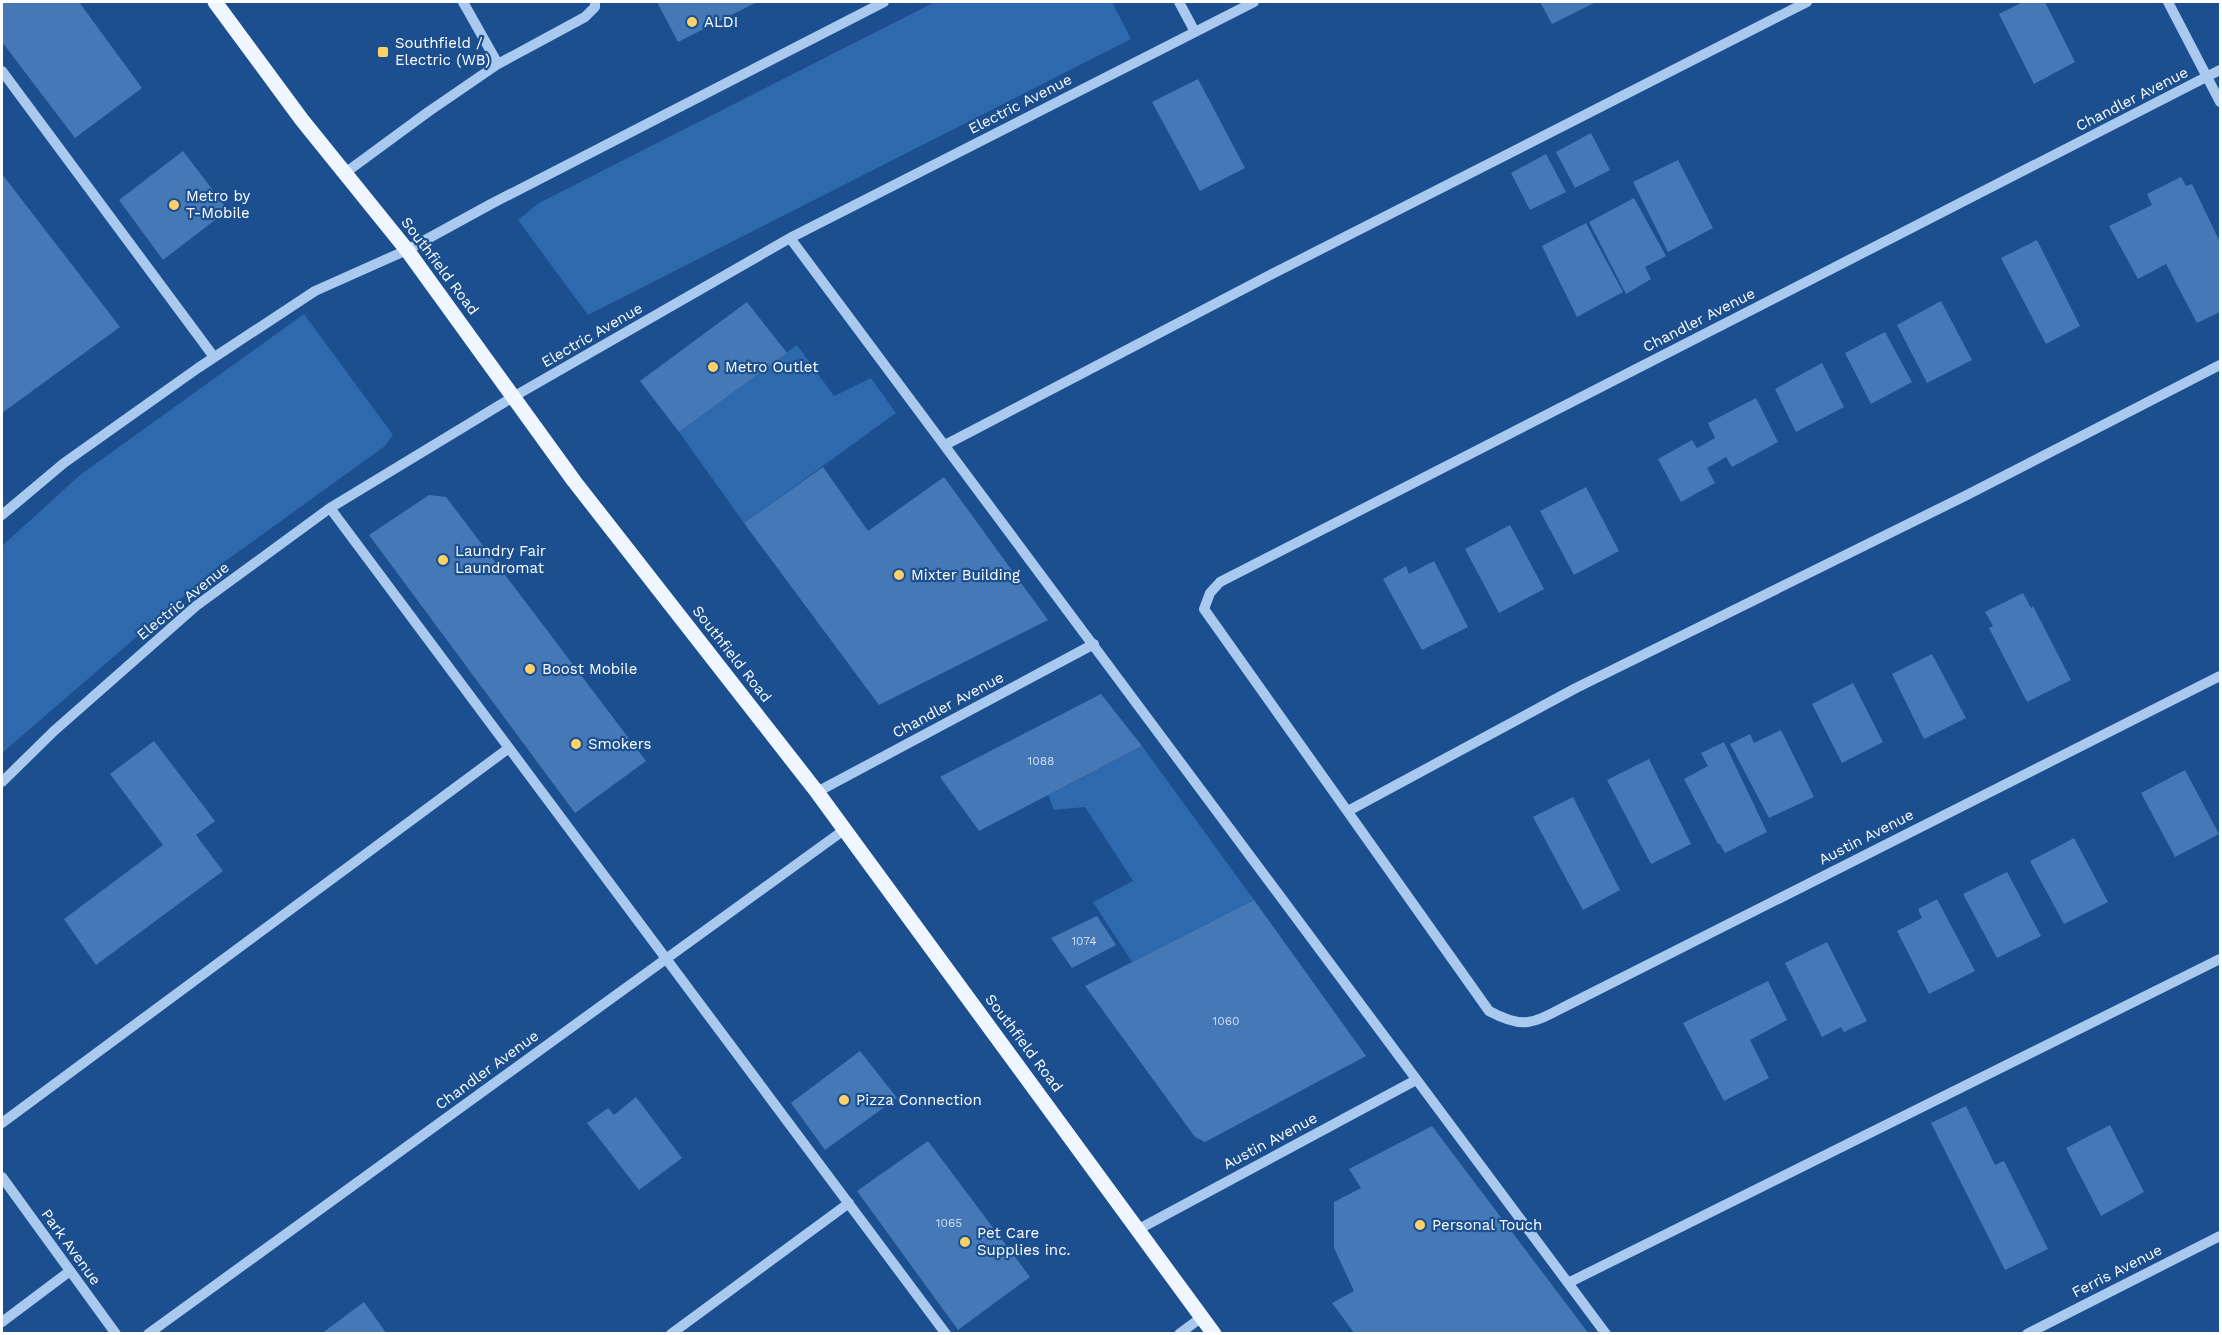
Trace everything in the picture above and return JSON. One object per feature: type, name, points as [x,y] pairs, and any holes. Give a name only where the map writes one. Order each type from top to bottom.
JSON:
[{"type":"main road","name":"Southfield Road","points":[[215,2],[302,120],[407,250],[574,481],[817,792],[1214,1334]]},
{"type":"street","points":[[464,2],[498,64]]},
{"type":"street","points":[[345,173],[498,64],[585,17],[595,7],[595,2]]},
{"type":"street","points":[[2,515],[64,463],[214,357],[315,291],[407,250],[491,204],[885,2]]},
{"type":"street","points":[[1179,2],[1195,32]]},
{"type":"street","name":"Electric Avenue","points":[[2,782],[54,731],[196,606],[330,508],[513,397],[789,238],[1254,2]]},
{"type":"street","points":[[945,445],[1274,273],[1807,2]]},
{"type":"street","points":[[2168,2],[2220,102]]},
{"type":"street","name":"Chandler Avenue","points":[[1348,811],[1204,609],[1210,593],[1220,582],[2220,70]]},
{"type":"street","points":[[2,71],[214,357]]},
{"type":"street","points":[[789,238],[1094,644],[1606,1334]]},
{"type":"street","points":[[1348,811],[1576,688],[1965,496],[2220,365]]},
{"type":"street","points":[[330,508],[946,1334]]},
{"type":"street","name":"Chandler Avenue","points":[[817,792],[1094,644]]},
{"type":"street","name":"Austin Avenue","points":[[1348,811],[1489,1011],[1506,1020],[1526,1024],[1550,1014],[2220,676]]},
{"type":"street","points":[[2,1123],[509,748]]},
{"type":"street","name":"Chandler Avenue","points":[[148,1334],[844,830]]},
{"type":"street","points":[[1568,1282],[2220,959]]},
{"type":"street","name":"Austin Avenue","points":[[1139,1229],[1416,1080]]},
{"type":"street","name":"Park Avenue","points":[[2,1177],[116,1334]]},
{"type":"street","points":[[671,1334],[849,1203]]},
{"type":"street","name":"Ferris Avenue","points":[[2027,1334],[2220,1236]]},
{"type":"street","points":[[2,1322],[70,1271]]},
{"type":"street","points":[[1179,1334],[1202,1317]]},
{"type":"shaded area","points":[[935,2],[1112,2],[1131,39],[588,315],[518,220],[539,203]]},
{"type":"shaded area","points":[[304,314],[393,435],[385,446],[220,565],[2,753],[2,546],[80,475]]},
{"type":"shaded area","points":[[797,345],[834,396],[871,378],[896,413],[744,523],[679,432]]},
{"type":"shaded area","points":[[1142,746],[1254,900],[1132,962],[1093,902],[1133,881],[1085,807],[1054,810],[1048,795]]},
{"type":"building","points":[[2,2],[79,2],[142,88],[75,138],[2,42]]},
{"type":"building","name":"ALDI","points":[[657,2],[757,2],[678,42]]},
{"type":"building","points":[[1540,2],[1596,2],[1552,24]]},
{"type":"building","points":[[2023,2],[2045,2],[2075,62],[2034,84],[1999,14]]},
{"type":"building","points":[[1198,79],[1245,168],[1200,191],[1152,102]]},
{"type":"building","points":[[1591,133],[1610,170],[1575,188],[1556,152]]},
{"type":"building","name":"Metro by T-Mobile","points":[[183,151],[228,210],[163,260],[119,200]]},
{"type":"building","points":[[1546,154],[1566,192],[1530,210],[1511,173]]},
{"type":"building","points":[[1678,160],[1713,228],[1668,252],[1633,182]]},
{"type":"building","points":[[2,174],[120,327],[2,413]]},
{"type":"building","points":[[2181,177],[2186,186],[2192,184],[2220,242],[2220,312],[2197,323],[2166,264],[2138,279],[2109,226],[2152,205],[2147,194]]},
{"type":"building","points":[[1634,198],[1666,256],[1645,267],[1651,279],[1626,294],[1589,222]]},
{"type":"building","points":[[1586,223],[1623,292],[1577,317],[1542,246]]},
{"type":"building","points":[[2037,240],[2080,326],[2046,344],[2001,258]]},
{"type":"building","points":[[1941,301],[1972,360],[1927,383],[1897,325]]},
{"type":"building","name":"Metro Outlet","points":[[747,302],[787,353],[679,432],[640,381]]},
{"type":"building","points":[[1885,332],[1912,382],[1871,404],[1845,353]]},
{"type":"building","points":[[1822,363],[1844,407],[1796,432],[1775,389]]},
{"type":"building","points":[[1756,398],[1778,442],[1732,467],[1726,457],[1707,468],[1715,483],[1681,502],[1658,459],[1692,440],[1697,448],[1715,438],[1708,423]]},
{"type":"building","name":"Mixter Building","points":[[823,467],[868,531],[944,477],[1048,620],[879,705],[744,523]]},
{"type":"building","points":[[1586,487],[1619,551],[1574,575],[1540,511]]},
{"type":"building","points":[[429,495],[446,497],[646,761],[575,813],[369,535]]},
{"type":"building","points":[[1510,525],[1544,589],[1499,613],[1465,549]]},
{"type":"building","points":[[1434,561],[1468,627],[1422,650],[1383,579],[1406,566],[1409,574]]},
{"type":"building","points":[[2023,593],[2031,608],[2033,606],[2071,680],[2027,702],[1989,628],[1993,626],[1985,612]]},
{"type":"building","points":[[1932,654],[1966,718],[1924,739],[1892,674]]},
{"type":"building","points":[[1853,683],[1883,742],[1842,763],[1812,704]]},
{"type":"building","points":[[1101,694],[1142,746],[979,831],[940,777]]},
{"type":"building","points":[[1781,730],[1814,797],[1769,818],[1730,744],[1750,734],[1754,743]]},
{"type":"building","points":[[154,741],[215,821],[196,835],[223,871],[96,965],[64,919],[163,845],[110,774]]},
{"type":"building","points":[[1724,742],[1767,832],[1725,853],[1684,779],[1708,766],[1701,753]]},
{"type":"building","points":[[1649,759],[1691,844],[1651,864],[1607,780]]},
{"type":"building","points":[[2185,770],[2219,834],[2175,857],[2141,793]]},
{"type":"building","points":[[1573,797],[1620,890],[1583,910],[1533,817]]},
{"type":"building","points":[[2074,838],[2108,902],[2064,924],[2030,861]]},
{"type":"building","points":[[2007,872],[2041,936],[1997,958],[1963,894]]},
{"type":"building","points":[[1937,899],[1975,971],[1929,994],[1897,931],[1922,918],[1918,909]]},
{"type":"building","points":[[1254,900],[1366,1056],[1205,1142],[1195,1137],[1085,986]]},
{"type":"building","points":[[1097,916],[1116,945],[1072,968],[1051,938]]},
{"type":"building","points":[[1827,942],[1867,1021],[1844,1032],[1841,1027],[1822,1037],[1785,963]]},
{"type":"building","points":[[1768,981],[1787,1020],[1750,1040],[1769,1078],[1724,1101],[1683,1023]]},
{"type":"building","name":"Pizza Connection","points":[[860,1051],[897,1098],[825,1150],[791,1103]]},
{"type":"building","points":[[636,1097],[682,1158],[639,1190],[587,1123],[608,1108],[614,1115]]},
{"type":"building","points":[[1966,1106],[1995,1165],[2004,1161],[2048,1249],[2005,1270],[1931,1123]]},
{"type":"building","points":[[2110,1125],[2144,1192],[2101,1216],[2066,1148]]},
{"type":"building","name":"Personal Touch","points":[[1432,1126],[1589,1334],[1355,1334],[1332,1303],[1354,1291],[1334,1248],[1334,1202],[1361,1188],[1349,1169]]},
{"type":"building","points":[[928,1141],[1030,1277],[958,1330],[857,1191]]},
{"type":"building","points":[[364,1302],[387,1334],[321,1334]]},
{"type":"place","name":"ALDI","points":[[692,22]]},
{"type":"place","name":"Southfield / Electric (WB)","points":[[383,52]]},
{"type":"place","name":"Metro by T-Mobile","points":[[174,205]]},
{"type":"place","name":"Metro Outlet","points":[[713,367]]},
{"type":"place","name":"Laundry Fair Laundromat","points":[[443,560]]},
{"type":"place","name":"Mixter Building","points":[[899,575]]},
{"type":"place","name":"Boost Mobile","points":[[530,669]]},
{"type":"place","name":"Smokers","points":[[576,744]]},
{"type":"place","name":"Pizza Connection","points":[[844,1100]]},
{"type":"place","name":"Personal Touch","points":[[1420,1225]]},
{"type":"place","name":"Pet Care Supplies inc.","points":[[965,1242]]}]
